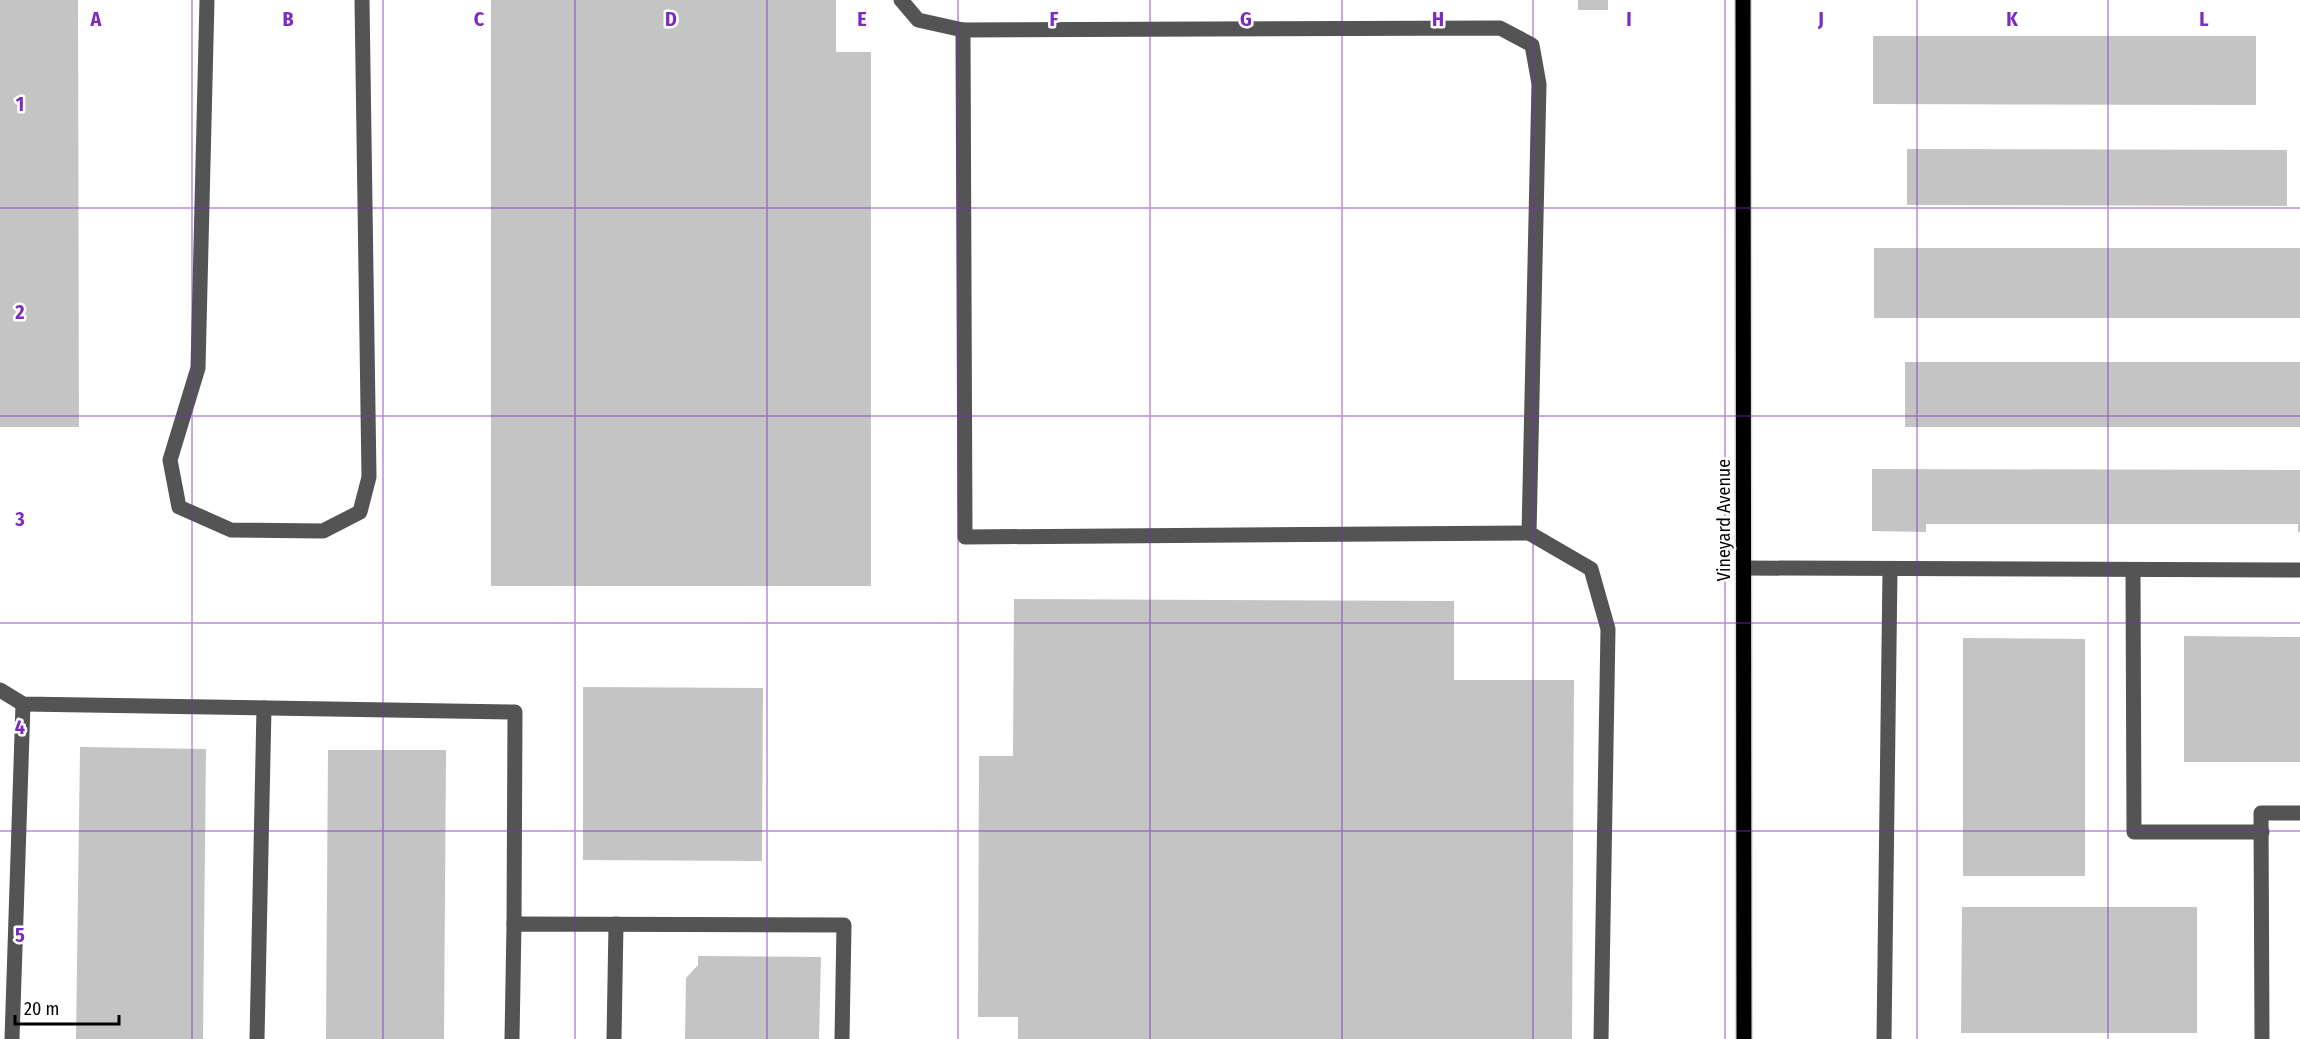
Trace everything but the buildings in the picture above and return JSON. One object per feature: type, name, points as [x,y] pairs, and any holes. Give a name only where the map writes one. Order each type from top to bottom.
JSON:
[{"type":"main road","name":"Vineyard Avenue","points":[[1743,0],[1744,1039]]},
{"type":"lane","points":[[207,0],[198,368],[170,460],[179,507],[231,530],[323,531],[360,512],[369,477],[362,0]]},
{"type":"lane","points":[[901,0],[918,21],[963,30],[1500,28],[1533,45],[1539,84],[1529,533]]},
{"type":"lane","points":[[963,30],[966,537],[1529,533],[1592,569],[1608,629],[1601,1039]]},
{"type":"lane","points":[[1744,568],[2300,570]]},
{"type":"lane","points":[[1884,1039],[1890,569]]},
{"type":"lane","points":[[2133,571],[2134,832],[2262,832]]},
{"type":"lane","points":[[0,690],[23,704],[515,712],[513,1039]]},
{"type":"lane","points":[[12,1039],[23,704]]},
{"type":"lane","points":[[257,1039],[264,708]]},
{"type":"lane","points":[[2262,1039],[2261,813],[2300,813]]},
{"type":"lane","points":[[0,924],[16,924]]},
{"type":"lane","points":[[514,924],[844,925],[843,1039]]},
{"type":"lane","points":[[614,1039],[616,924]]}]
